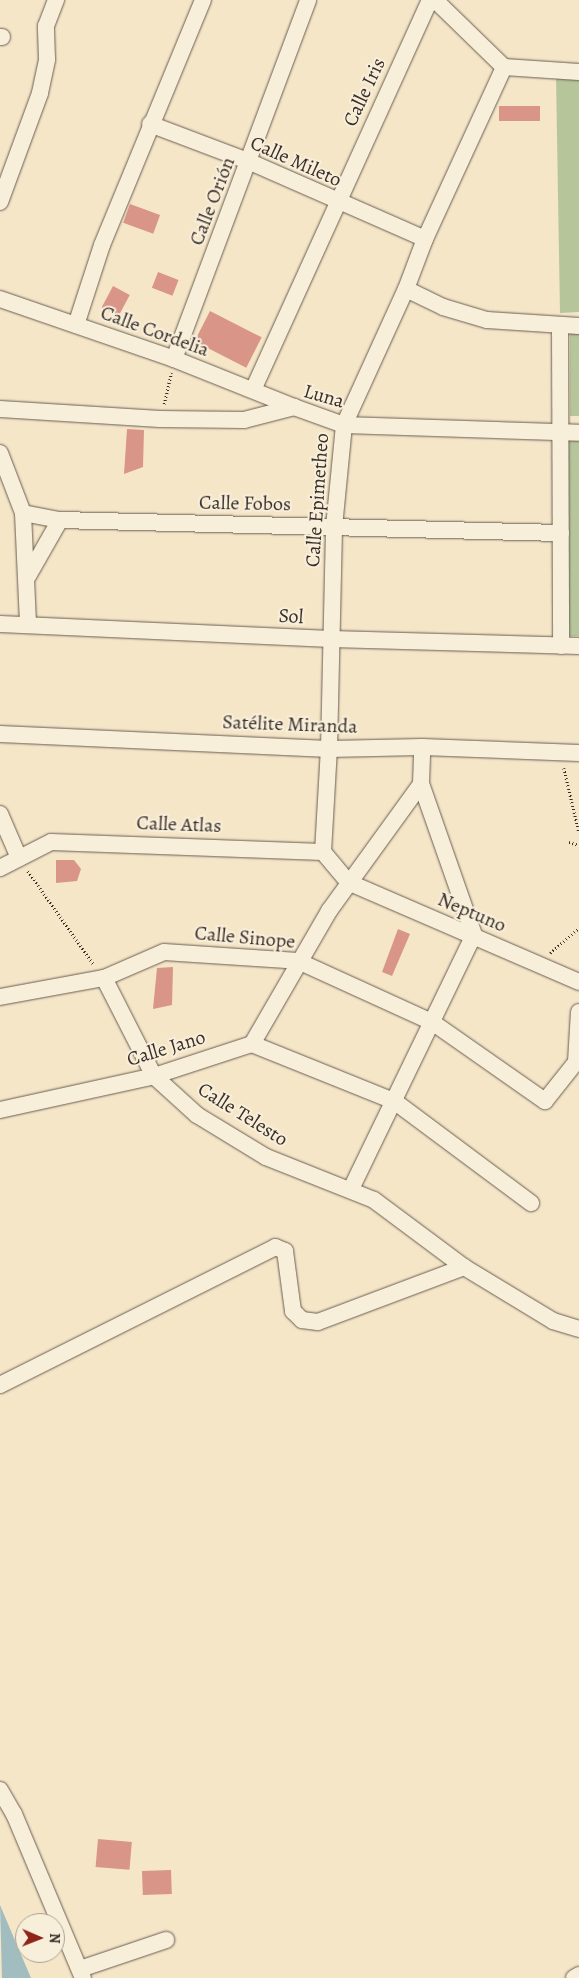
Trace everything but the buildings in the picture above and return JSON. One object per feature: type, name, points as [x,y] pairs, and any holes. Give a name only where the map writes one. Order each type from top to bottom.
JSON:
[{"type":"street","points":[[0,202],[40,93],[47,59],[46,26],[56,0]]},
{"type":"street","points":[[76,325],[102,245],[150,124],[203,0]]},
{"type":"street","name":"Calle Orión","points":[[174,359],[250,162],[308,0]]},
{"type":"street","name":"Calle Iris","points":[[253,390],[430,0]]},
{"type":"street","points":[[435,0],[504,67],[579,72]]},
{"type":"street","name":"Calle Epimetheo","points":[[323,852],[329,749],[334,526],[344,425],[406,289],[425,239],[504,67]]},
{"type":"street","name":"Calle Mileto","points":[[150,124],[250,162],[337,202],[425,239]]},
{"type":"street","points":[[406,289],[443,308],[487,320],[579,326]]},
{"type":"street","name":"Calle Cordelia","points":[[0,300],[174,359],[294,408]]},
{"type":"street","points":[[560,325],[561,646]]},
{"type":"street","name":"Luna","points":[[0,409],[160,419],[244,420],[294,408],[344,425],[579,433]]},
{"type":"street","points":[[0,453],[22,513],[28,576],[28,624]]},
{"type":"street","name":"Calle Fobos","points":[[22,513],[60,520],[561,533]]},
{"type":"street","points":[[28,576],[60,520]]},
{"type":"street","name":"Sol","points":[[0,624],[331,640],[579,646]]},
{"type":"street","name":"Satélite Miranda","points":[[0,734],[329,749],[422,747],[579,753]]},
{"type":"street","points":[[351,1190],[474,935],[422,784],[422,747]]},
{"type":"street","points":[[422,784],[348,882],[298,961],[252,1044],[394,1101],[532,1203]]},
{"type":"street","points":[[0,814],[19,858]]},
{"type":"street","name":"Calle Atlas","points":[[0,868],[51,842],[323,852]]},
{"type":"street","points":[[323,852],[348,882]]},
{"type":"street","name":"Neptuno","points":[[348,882],[579,982]]},
{"type":"street","name":"Calle Sinope","points":[[0,997],[104,978],[164,952],[298,961],[432,1022],[545,1101],[576,1062],[579,1012]]},
{"type":"street","name":"Calle Telesto","points":[[104,978],[154,1076],[197,1114],[266,1157],[306,1175],[374,1200],[464,1267],[553,1321],[579,1329]]},
{"type":"street","name":"Calle Jano","points":[[0,1110],[154,1076],[252,1044]]},
{"type":"street","points":[[0,1385],[275,1247],[285,1252],[293,1311],[302,1320],[318,1322],[464,1267]]},
{"type":"street","points":[[0,1790],[14,1814],[82,1974],[166,1940]]},
{"type":"street","points":[[574,1978],[579,1975]]},
{"type":"path","points":[[160,419],[174,359]]},
{"type":"path","points":[[560,752],[579,832]]},
{"type":"path","points":[[568,842],[579,845]]},
{"type":"path","points":[[19,858],[104,978]]},
{"type":"path","points":[[538,964],[579,928]]},
{"type":"green space","points":[[556,76],[579,76],[579,312],[560,313]]},
{"type":"green space","points":[[570,331],[579,331],[579,416],[570,416]]},
{"type":"green space","points":[[566,439],[579,439],[579,636],[568,636]]},
{"type":"water","points":[[0,1905],[15,1940],[15,1963],[25,1963],[31,1978],[2,1978]]}]
